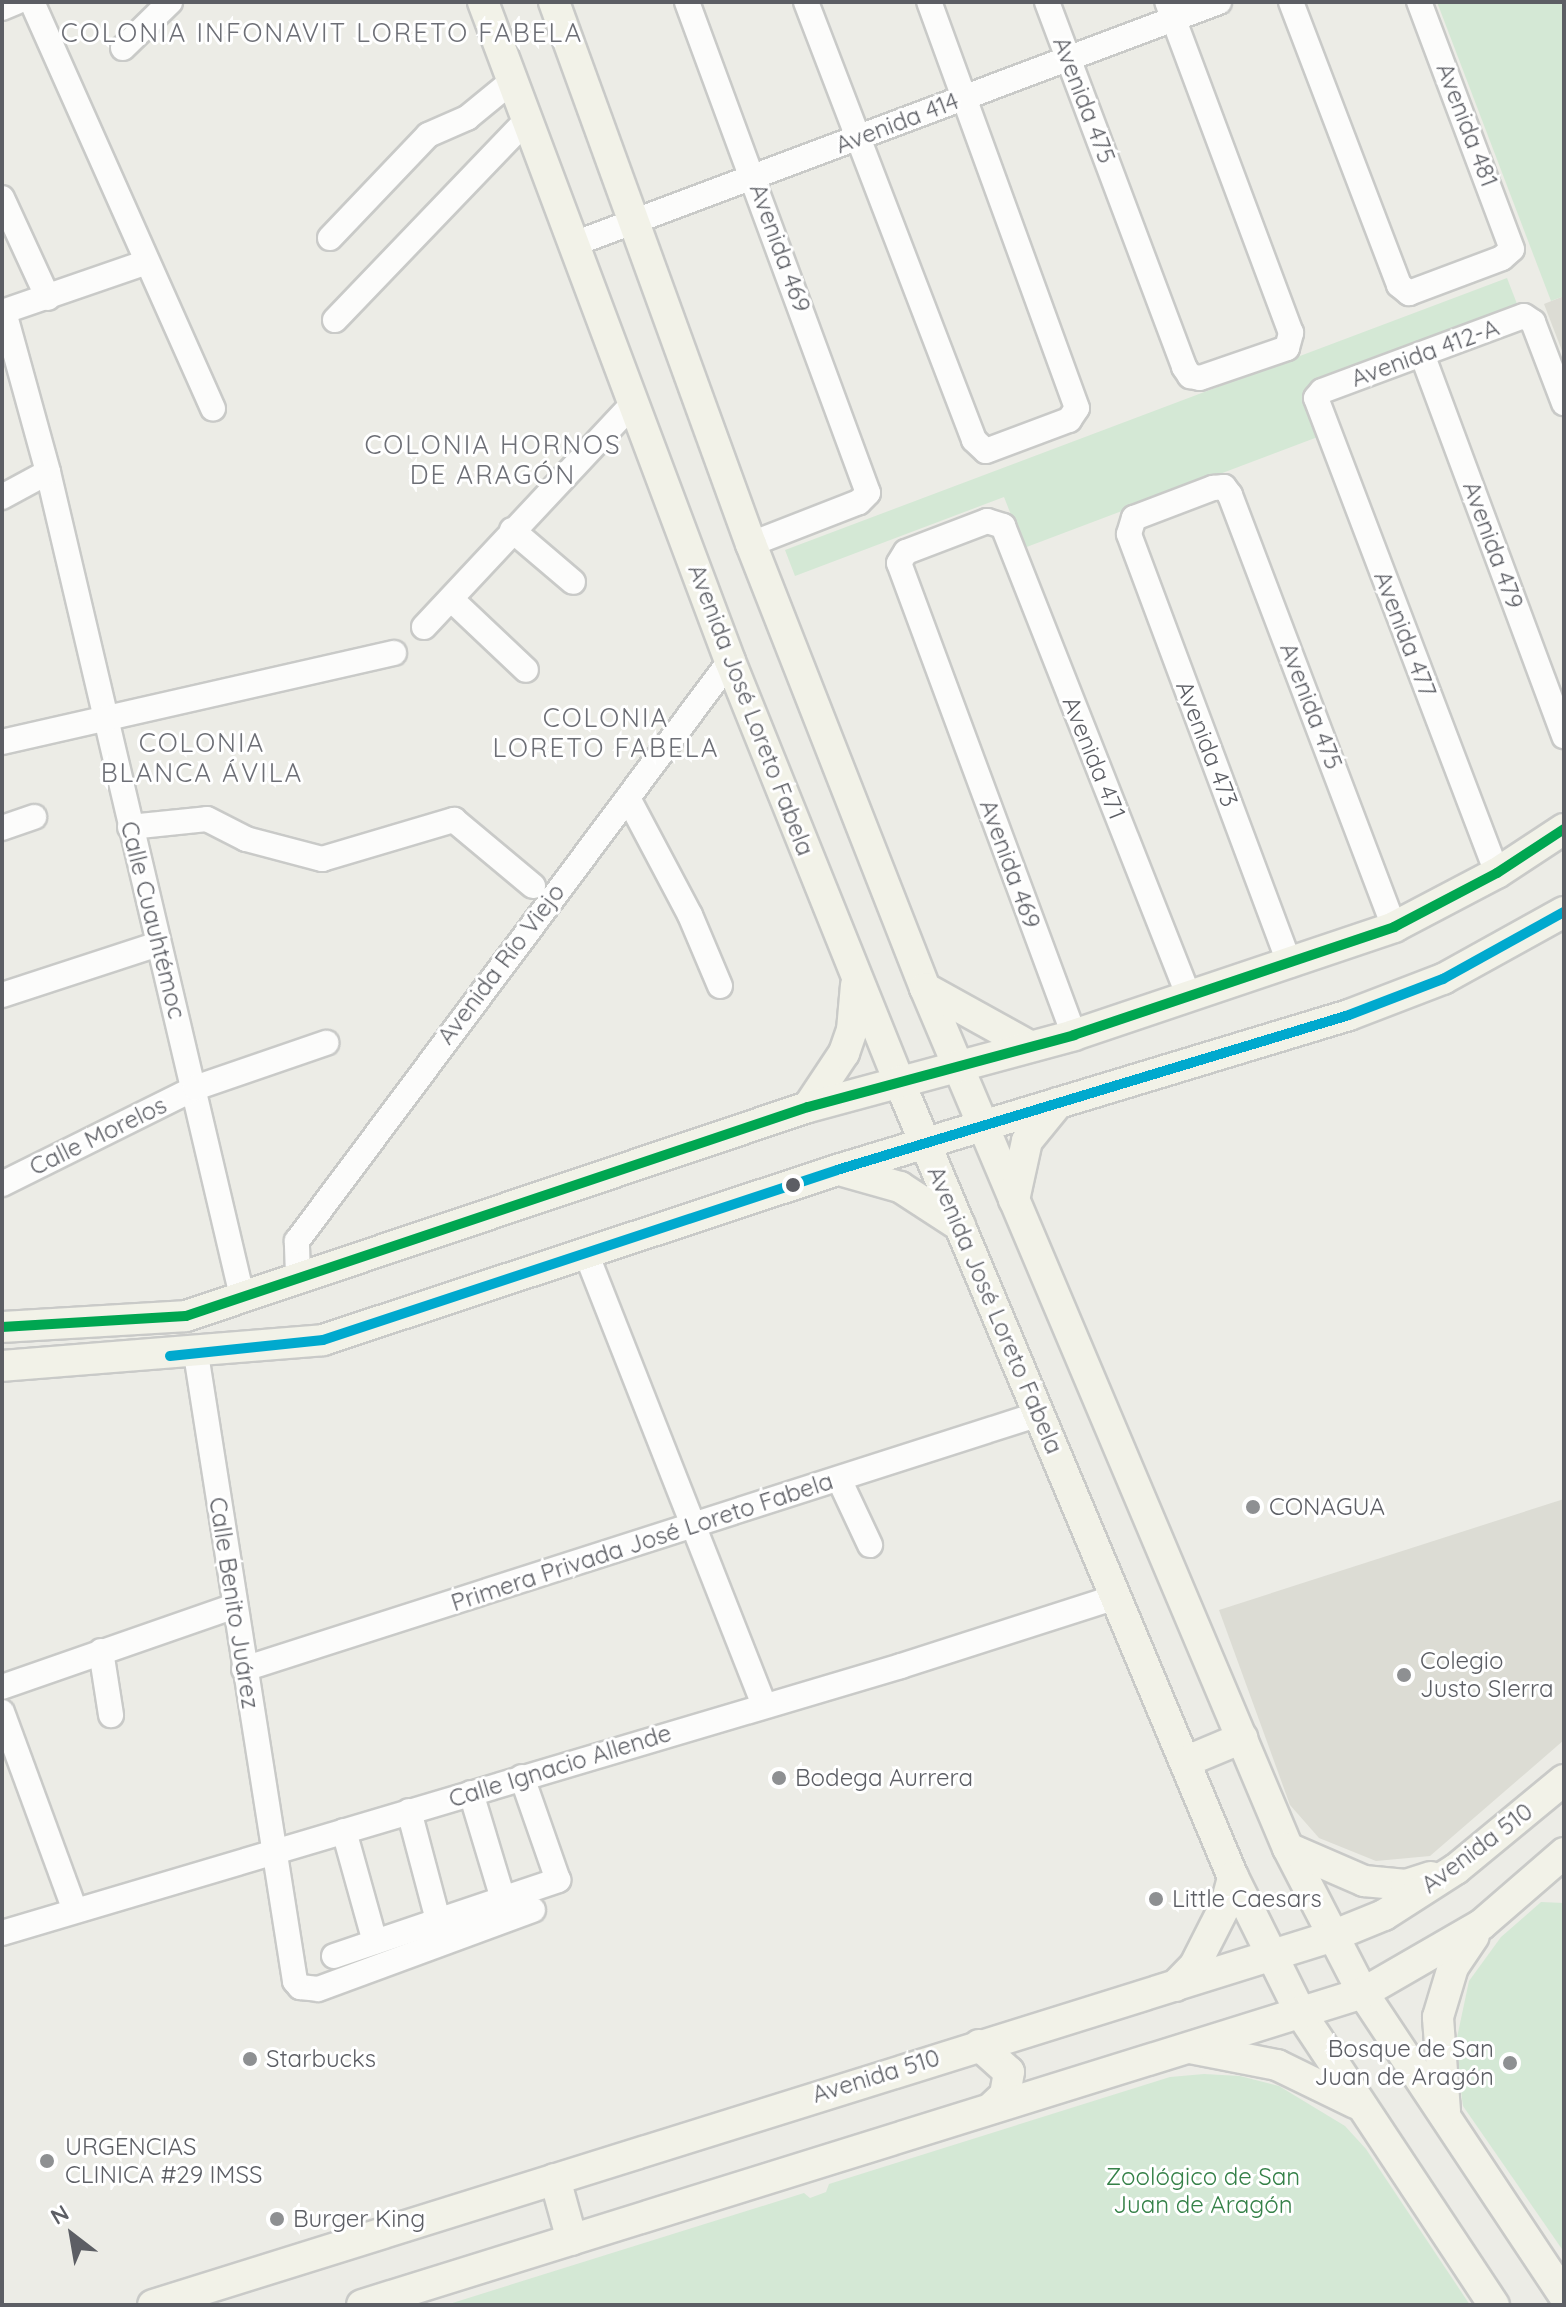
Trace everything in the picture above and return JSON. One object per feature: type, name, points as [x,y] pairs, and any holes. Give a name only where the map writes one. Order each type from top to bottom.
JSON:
[{"type":"main road","name":"Avenida José Loreto Fabela","points":[[483,2],[730,661],[925,1144],[1187,1761],[1233,1877],[1269,1956],[1300,2012],[1357,2104],[1494,2305]]},
{"type":"main road","points":[[554,2],[751,544],[925,988],[1288,1848],[1330,1937],[1363,1993],[1447,2125],[1564,2296]]},
{"type":"main road","points":[[2,1327],[186,1316],[298,1275],[808,1107],[1026,1044],[1074,1035],[1290,965],[1394,927],[1497,873],[1564,829]]},
{"type":"main road","points":[[2,1366],[196,1354],[323,1340],[837,1170],[1373,1006],[1443,979],[1564,912]]},
{"type":"main road","points":[[808,1107],[834,1073],[852,1030],[856,975]]},
{"type":"main road","points":[[925,988],[1026,1044]]},
{"type":"main road","points":[[1014,1200],[1027,1141],[1058,1103]]},
{"type":"main road","points":[[837,1170],[900,1187],[962,1227]]},
{"type":"main road","points":[[1187,1761],[1242,1738]]},
{"type":"main road","name":"Avenida 510","points":[[153,2305],[1330,1937],[1384,1915],[1558,1797]]},
{"type":"main road","points":[[1288,1848],[1364,1881],[1406,1885],[1456,1869]]},
{"type":"main road","points":[[362,2305],[1363,1993],[1481,1925],[1564,1853]]},
{"type":"main road","points":[[1175,1986],[1195,1965],[1226,1904],[1233,1877]]},
{"type":"main road","points":[[1447,2125],[1439,2082],[1438,2017],[1453,1967],[1481,1925]]},
{"type":"main road","points":[[979,2045],[1009,2072],[1005,2095],[993,2106]]},
{"type":"main road","points":[[1184,2047],[1277,2065],[1357,2104]]},
{"type":"main road","points":[[555,2179],[572,2240]]},
{"type":"street","points":[[2,8],[16,2]]},
{"type":"street","points":[[32,2],[213,409]]},
{"type":"street","points":[[123,48],[170,2]]},
{"type":"street","name":"Avenida 469","points":[[687,2],[754,177],[867,496],[751,544]]},
{"type":"street","points":[[806,2],[980,449],[1018,440],[1077,413],[929,2]]},
{"type":"street","name":"Avenida 475","points":[[1047,2],[1190,376],[1200,378],[1287,348],[1289,325],[1170,11]]},
{"type":"street","name":"Avenida 414","points":[[574,244],[1069,58],[1170,11],[1219,2]]},
{"type":"street","name":"Avenida 481","points":[[1291,2],[1405,292],[1502,258],[1512,249],[1419,2]]},
{"type":"street","points":[[330,238],[428,135],[467,118],[512,81]]},
{"type":"street","points":[[335,320],[527,120]]},
{"type":"street","points":[[2,198],[48,298]]},
{"type":"street","points":[[3,312],[147,262]]},
{"type":"street","name":"Calle Cuauhtémoc","points":[[3,312],[48,472],[103,718],[195,1088],[242,1296]]},
{"type":"street","name":"Avenida 412-A","points":[[1317,395],[1524,316],[1533,322],[1564,403]]},
{"type":"street","name":"Avenida 479","points":[[1422,354],[1564,736]]},
{"type":"street","name":"Avenida 477","points":[[1317,395],[1497,873]]},
{"type":"street","points":[[424,627],[633,404]]},
{"type":"street","points":[[2,497],[48,472]]},
{"type":"street","name":"Avenida 475","points":[[1224,487],[1394,927]]},
{"type":"street","name":"Avenida 473","points":[[1224,487],[1130,522],[1129,534],[1290,965]]},
{"type":"street","name":"Avenida 471","points":[[899,558],[997,521],[1189,997]]},
{"type":"street","points":[[512,530],[573,582]]},
{"type":"street","name":"Avenida 469","points":[[899,558],[1074,1035]]},
{"type":"street","points":[[451,599],[526,670]]},
{"type":"street","points":[[2,742],[394,653]]},
{"type":"street","name":"Avenida Río Viejo","points":[[298,1275],[297,1241],[730,661]]},
{"type":"street","points":[[628,798],[690,915],[720,986]]},
{"type":"street","points":[[2,828],[34,817]]},
{"type":"street","points":[[130,827],[207,819],[246,839],[322,859],[454,820],[533,886]]},
{"type":"street","points":[[2,995],[158,944]]},
{"type":"street","name":"Calle Morelos","points":[[2,1184],[195,1088],[326,1043]]},
{"type":"street","points":[[586,1253],[696,1523],[764,1705]]},
{"type":"street","name":"Calle Benito Juárez","points":[[196,1354],[292,1972],[300,1987],[308,1989],[533,1910]]},
{"type":"street","name":"Primera Privada José Loreto Fabela","points":[[244,1669],[1039,1414]]},
{"type":"street","points":[[839,1479],[870,1545]]},
{"type":"street","name":"Calle Ignacio Allende","points":[[2,1933],[1116,1597]]},
{"type":"street","points":[[2,1687],[234,1606]]},
{"type":"street","points":[[101,1651],[111,1715]]},
{"type":"street","points":[[2,1712],[75,1910]]},
{"type":"street","points":[[334,1956],[558,1880],[522,1777]]},
{"type":"street","points":[[471,1793],[503,1899]]},
{"type":"street","points":[[409,1811],[438,1920]]},
{"type":"street","points":[[344,1831],[375,1942]]},
{"type":"shaded area","points":[[1564,296],[1564,356],[1544,304]]},
{"type":"shaded area","name":"Colegio Justo SIerra","points":[[1564,1499],[1564,1740],[1430,1856],[1376,1861],[1319,1838],[1290,1805],[1219,1610]]},
{"type":"green space","points":[[1437,2],[1564,2],[1564,296],[1551,301]]},
{"type":"green space","points":[[1507,278],[1519,309],[1306,389],[1323,435],[1024,548],[1004,497],[795,576],[785,550]]},
{"type":"green space","name":"Bosque de San Juan de Aragón","points":[[1541,1902],[1564,1903],[1564,2252],[1463,2106],[1455,2047],[1469,1981],[1501,1937]]},
{"type":"green space","name":"Zoológico de San Juan de Aragón","points":[[1204,2074],[1240,2076],[1279,2086],[1345,2126],[1366,2149],[1470,2305],[446,2305],[804,2193],[810,2198],[826,2192],[829,2184],[1170,2077]]},
{"type":"transit line","points":[[2,1327],[186,1316],[808,1107],[1074,1035],[1394,927],[1497,873],[1564,829]]},
{"type":"transit line","points":[[170,1356],[323,1340],[837,1170],[1349,1015],[1443,979],[1564,912]]},
{"type":"place","name":"CONAGUA","points":[[1253,1507]]},
{"type":"place","name":"Colegio Justo SIerra","points":[[1404,1675]]},
{"type":"place","name":"Bodega Aurrera","points":[[779,1778]]},
{"type":"place","name":"Little Caesars","points":[[1156,1899]]},
{"type":"place","name":"Starbucks","points":[[250,2059]]},
{"type":"place","name":"Bosque de San Juan de Aragón","points":[[1510,2063]]},
{"type":"place","name":"URGENCIAS CLINICA #29 IMSS","points":[[47,2161]]},
{"type":"place","name":"Burger King","points":[[277,2219]]},
{"type":"district","name":"COLONIA INFONAVIT LORETO FABELA","points":[[322,33]]},
{"type":"district","name":"COLONIA HORNOS DE ARAGÓN","points":[[493,460]]},
{"type":"district","name":"COLONIA LORETO FABELA","points":[[606,733]]},
{"type":"district","name":"COLONIA BLANCA ÁVILA","points":[[202,758]]}]
